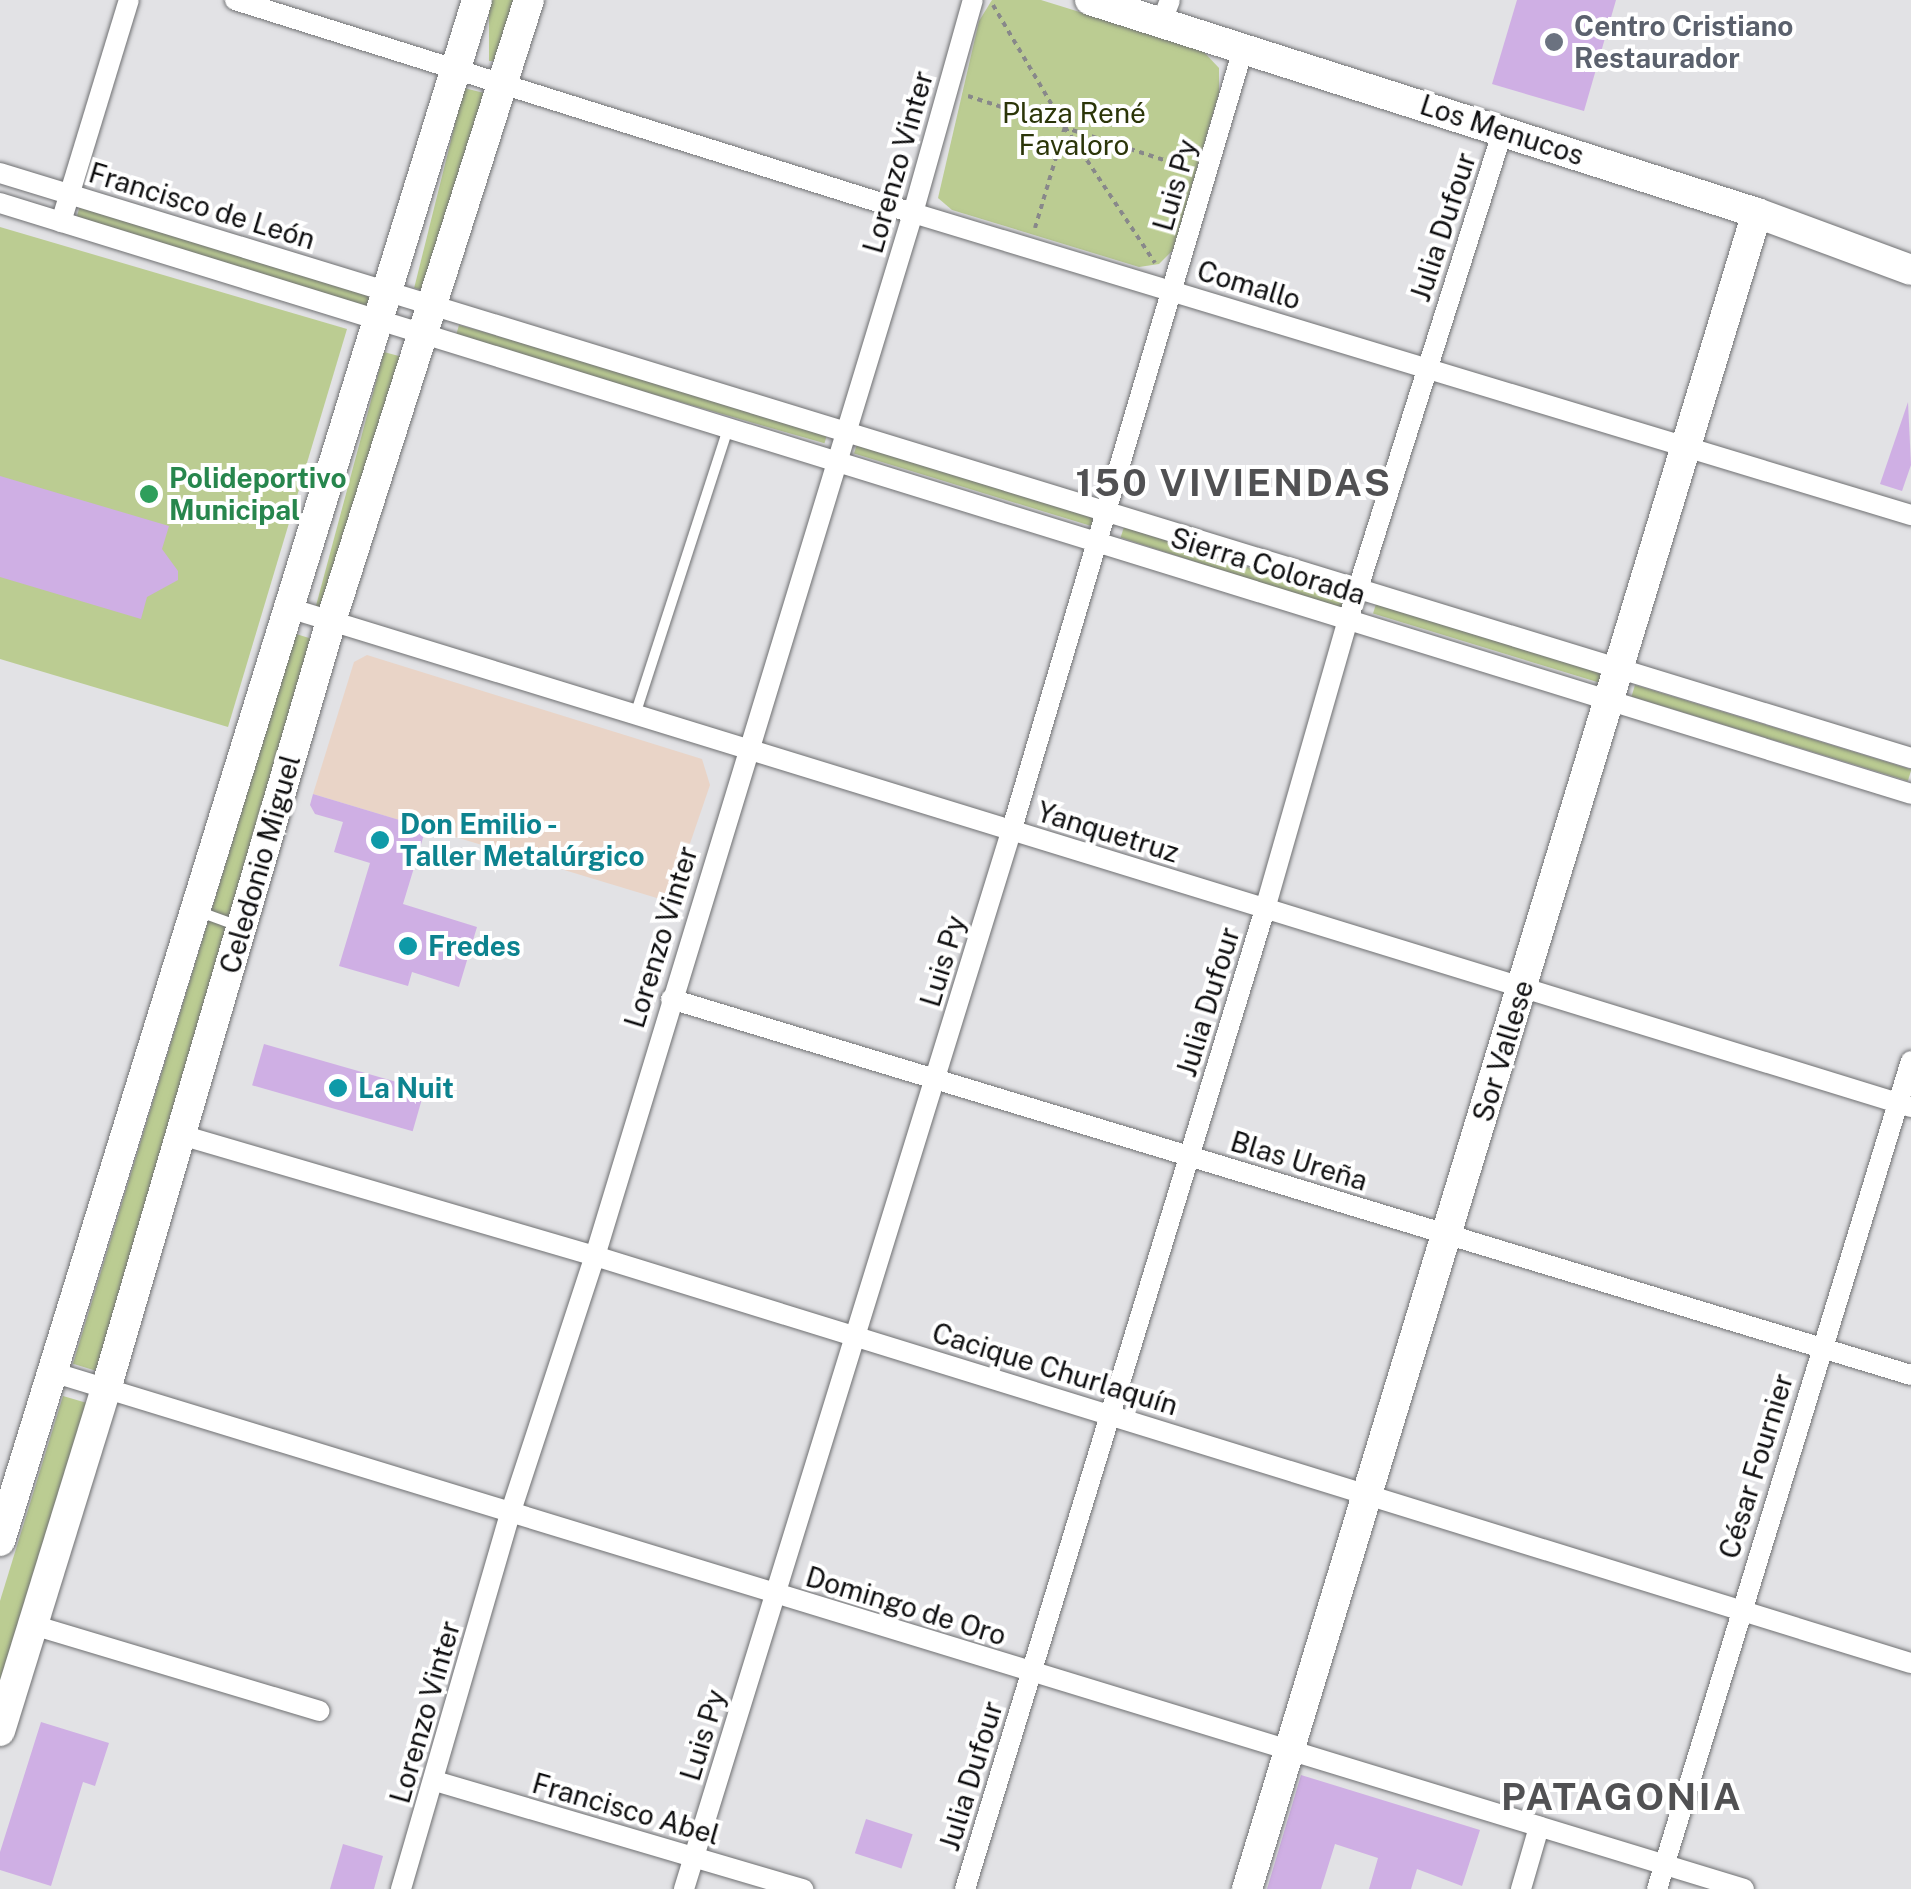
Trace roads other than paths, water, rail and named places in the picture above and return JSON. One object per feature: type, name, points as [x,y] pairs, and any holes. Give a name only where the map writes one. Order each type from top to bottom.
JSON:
[{"type":"street","points":[[62,222],[129,0]]},
{"type":"street","name":"Comallo","points":[[235,0],[913,213],[1911,515]]},
{"type":"street","name":"Celedonio Miguel","points":[[0,1542],[477,0]]},
{"type":"street","name":"Celedonio Miguel","points":[[0,1732],[106,1390],[331,620],[529,0]]},
{"type":"street","name":"Lorenzo Vinter","points":[[401,1889],[510,1514],[595,1256],[913,213],[973,0]]},
{"type":"street","name":"Los Menucos","points":[[1090,0],[1166,11],[1244,46],[1757,213],[1911,270]]},
{"type":"street","name":"Luis Py","points":[[684,1889],[1011,832],[1244,46]]},
{"type":"street","name":"Julia Dufour","points":[[965,1889],[1266,909],[1348,620],[1503,130]]},
{"type":"street","name":"Francisco de León","points":[[0,173],[70,194],[383,306]]},
{"type":"street","name":"Francisco de León","points":[[0,203],[383,306]]},
{"type":"street","name":"Sor Vallese","points":[[1247,1889],[1757,213]]},
{"type":"street","name":"Sierra Colorada","points":[[383,306],[846,432],[1911,758]]},
{"type":"street","name":"Sierra Colorada","points":[[383,306],[728,428],[1911,794]]},
{"type":"street","name":"Yanquetruz","points":[[289,608],[746,752],[1905,1105]]},
{"type":"street","name":"Blas Ureña","points":[[671,999],[1911,1374]]},
{"type":"street","name":"César Fournier","points":[[1657,1889],[1820,1346],[1905,1105],[1911,1061]]},
{"type":"street","name":"Cacique Churlaquín","points":[[181,1135],[595,1256],[1911,1664]]},
{"type":"street","name":"Domingo de Oro","points":[[52,1372],[1744,1889]]},
{"type":"street","points":[[33,1626],[319,1712]]},
{"type":"street","name":"Francisco Abel","points":[[435,1781],[802,1889]]},
{"type":"street","points":[[1520,1889],[1539,1827]]},
{"type":"lane","points":[[635,716],[728,428]]},
{"type":"lane","points":[[197,911],[242,926]]},
{"type":"place","name":"Centro Cristiano Restaurador","points":[[1554,42]]},
{"type":"place","name":"Polideportivo Municipal","points":[[149,494]]},
{"type":"place","name":"Don Emilio - Taller Metalúrgico","points":[[380,840]]},
{"type":"place","name":"Fredes","points":[[408,946]]},
{"type":"place","name":"La Nuit","points":[[338,1088]]},
{"type":"district","name":"150 VIVIENDAS","points":[[1234,483]]},
{"type":"district","name":"PATAGONIA","points":[[1622,1797]]},
{"type":"park label","name":"Plaza René Favaloro","points":[[1074,129]]}]
